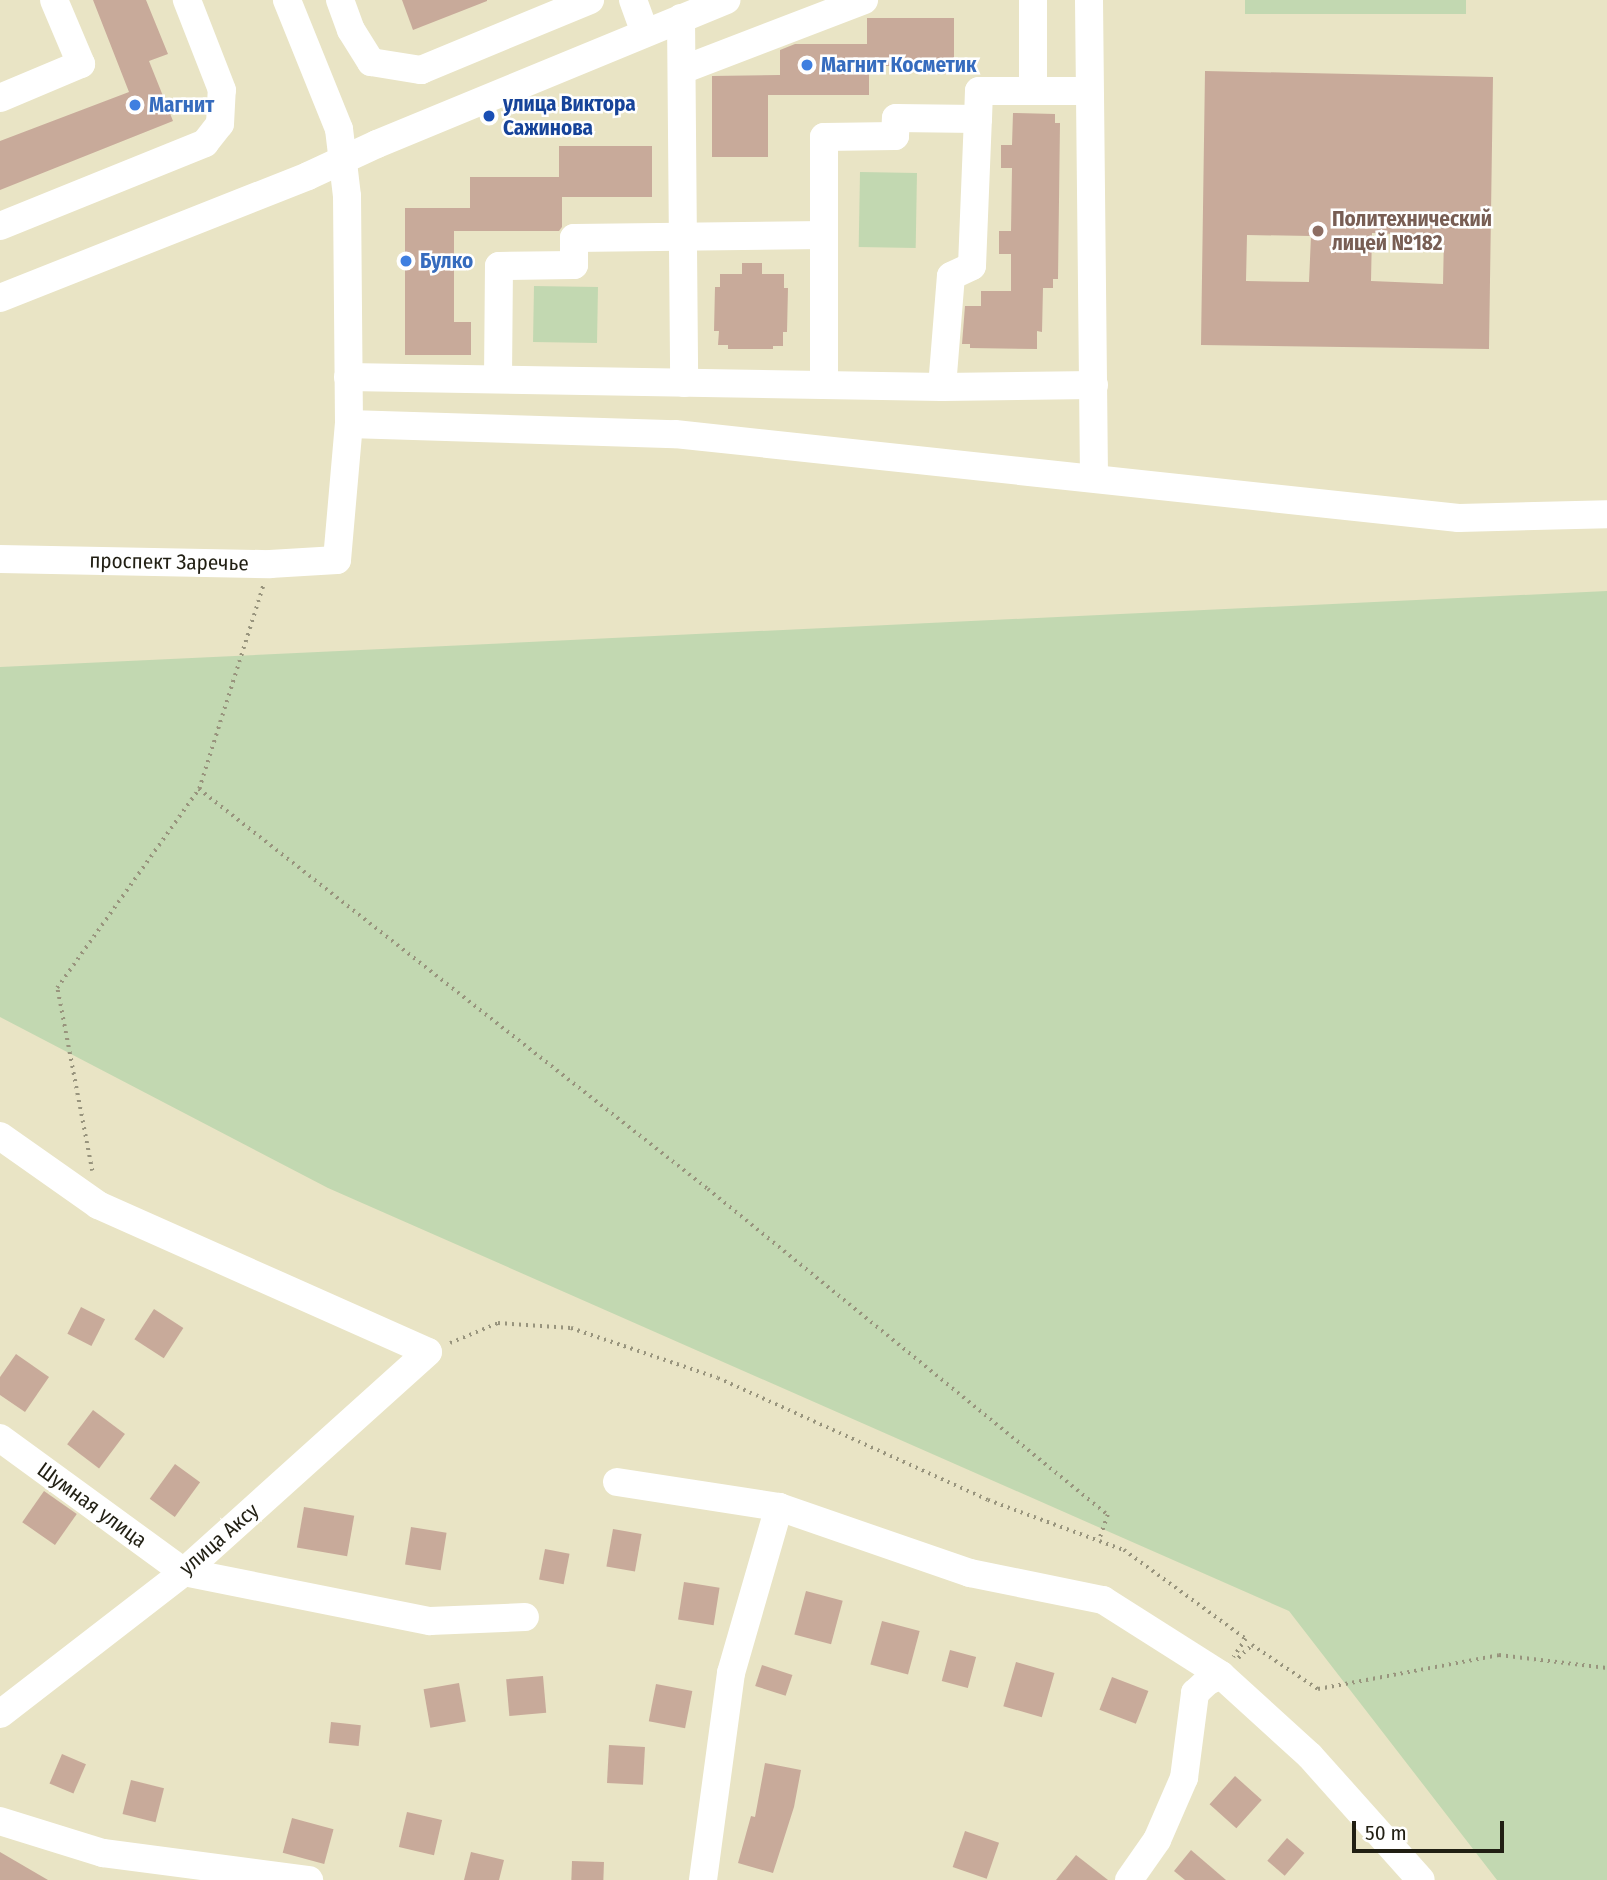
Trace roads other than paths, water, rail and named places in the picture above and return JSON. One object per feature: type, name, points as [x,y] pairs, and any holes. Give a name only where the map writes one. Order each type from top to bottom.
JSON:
[{"type":"street","points":[[0,97],[80,64],[54,0]]},
{"type":"street","points":[[0,226],[205,143],[220,124],[222,90],[187,0]]},
{"type":"street","points":[[287,0],[339,129],[344,159],[347,196],[349,424],[675,434],[1460,518],[1607,514]]},
{"type":"street","points":[[340,0],[351,30],[372,62],[421,70],[590,0]]},
{"type":"street","points":[[633,0],[645,33]]},
{"type":"street","points":[[0,298],[727,0]]},
{"type":"street","points":[[682,70],[864,0]]},
{"type":"street","points":[[1033,0],[1033,91]]},
{"type":"street","points":[[1089,0],[1094,478]]},
{"type":"street","points":[[681,18],[684,383]]},
{"type":"street","points":[[942,387],[951,276],[972,266],[979,91],[1089,91]]},
{"type":"street","points":[[824,386],[824,137],[895,136],[896,118],[978,119]]},
{"type":"street","points":[[498,379],[499,265],[574,264],[574,238],[824,235]]},
{"type":"street","points":[[348,377],[824,386],[1094,386]]},
{"type":"street","name":"проспект Заречье","points":[[0,559],[270,564],[337,561],[349,424]]},
{"type":"street","name":"улица Аксу","points":[[0,1136],[98,1205],[428,1352],[184,1572],[1,1712]]},
{"type":"street","name":"Шумная улица","points":[[0,1438],[184,1572]]},
{"type":"street","points":[[617,1482],[779,1507],[970,1573],[1103,1600],[1221,1675],[1310,1756],[1421,1880]]},
{"type":"street","points":[[703,1880],[732,1672],[779,1507]]},
{"type":"street","points":[[184,1572],[430,1621],[525,1617]]},
{"type":"street","points":[[1129,1880],[1157,1840],[1184,1778],[1195,1693],[1208,1681],[1221,1675]]},
{"type":"street","points":[[0,1821],[103,1853],[309,1880]]},
{"type":"place","name":"Магнит Косметик","points":[[807,65]]},
{"type":"place","name":"Магнит","points":[[135,105]]},
{"type":"place","name":"улица Виктора Сажинова","points":[[489,116]]},
{"type":"place","name":"Политехнический лицей №182","points":[[1318,231]]},
{"type":"place","name":"Булко","points":[[406,261]]}]
